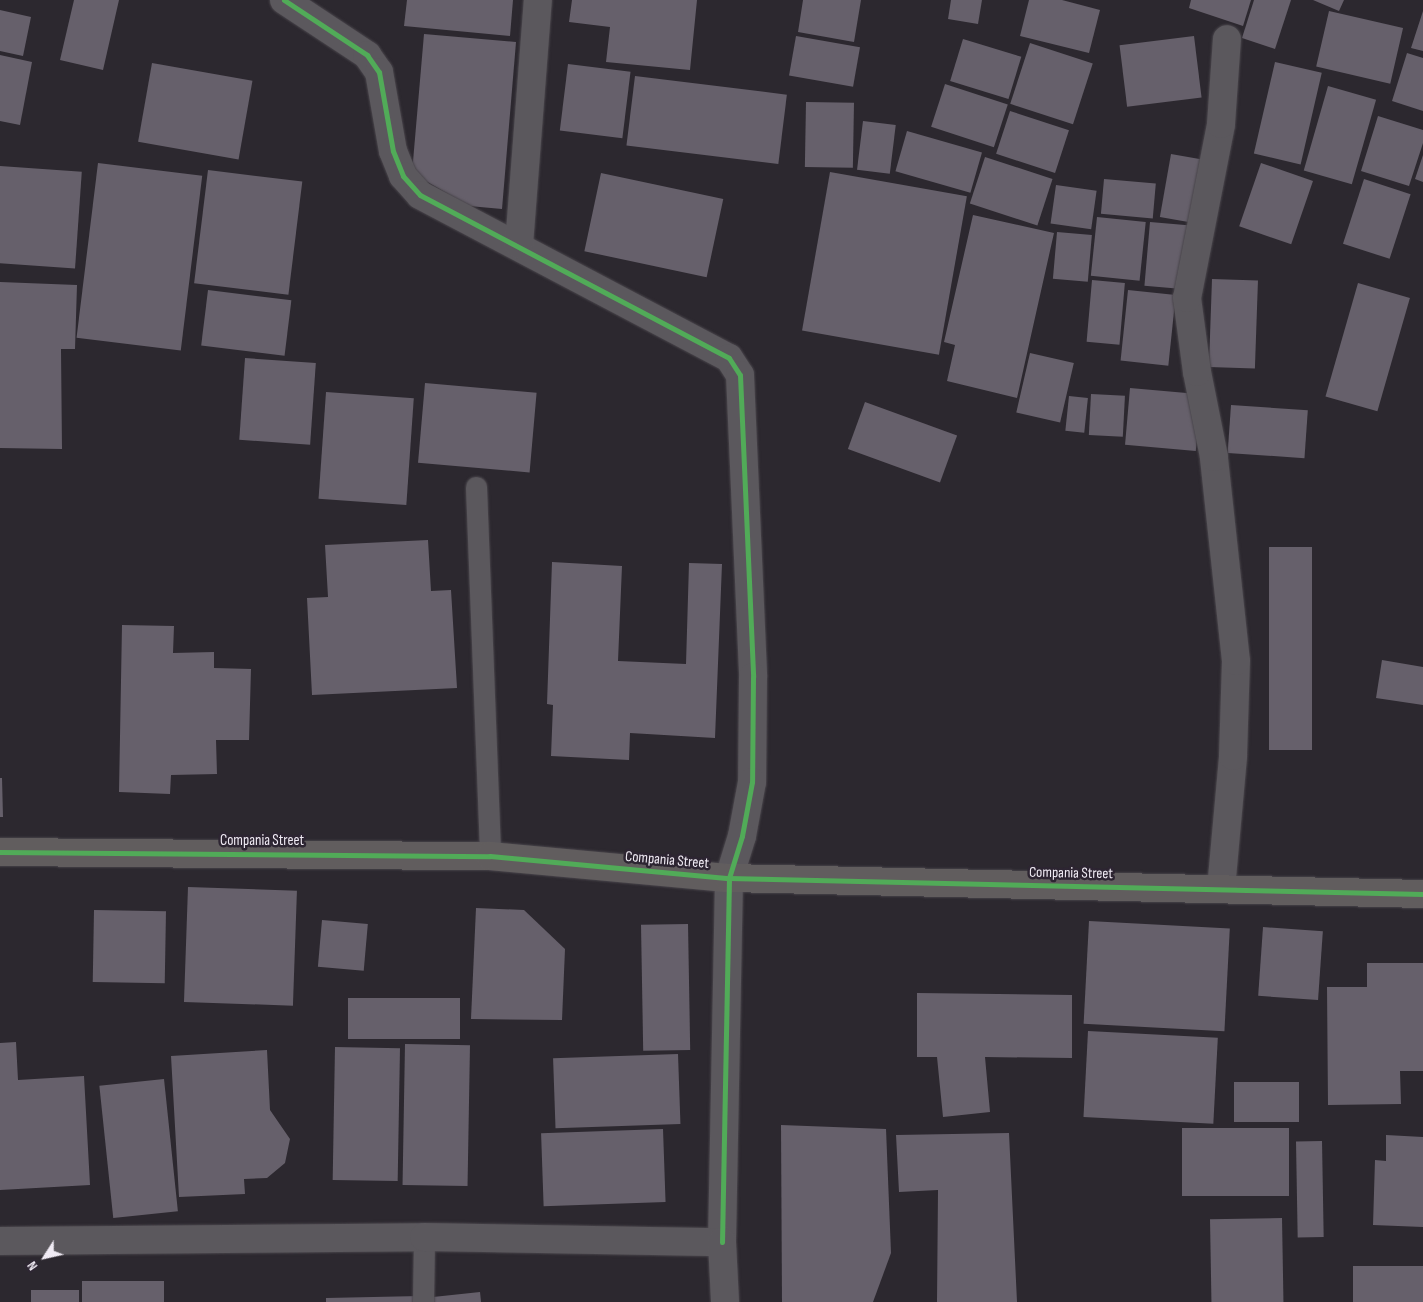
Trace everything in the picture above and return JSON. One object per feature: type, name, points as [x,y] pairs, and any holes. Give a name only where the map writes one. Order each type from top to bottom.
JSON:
[{"type":"street","points":[[284,0],[367,55],[379,72],[393,151],[403,176],[420,195],[519,245],[728,358],[740,375],[753,678],[752,782],[742,836],[729,878],[722,1242],[725,1302]]},
{"type":"street","points":[[519,245],[538,0]]},
{"type":"street","points":[[1221,889],[1234,756],[1236,661],[1214,457],[1197,372],[1187,298],[1221,124],[1227,38]]},
{"type":"street","name":"Compania Street","points":[[0,852],[490,856],[729,878],[1423,894]]},
{"type":"street","points":[[0,1242],[424,1237],[722,1242]]},
{"type":"lane","points":[[476,487],[490,856]]},
{"type":"lane","points":[[423,1302],[424,1237]]},
{"type":"building","points":[[74,0],[119,0],[103,70],[60,60]]},
{"type":"building","points":[[407,0],[513,0],[510,36],[404,26]]},
{"type":"building","points":[[572,0],[697,0],[690,70],[606,62],[610,27],[569,22]]},
{"type":"building","points":[[803,0],[861,0],[854,42],[798,32]]},
{"type":"building","points":[[951,0],[982,0],[978,24],[948,19]]},
{"type":"building","points":[[1029,0],[1062,0],[1100,10],[1089,53],[1020,36]]},
{"type":"building","points":[[1191,0],[1251,0],[1243,26],[1189,8]]},
{"type":"building","points":[[1254,0],[1291,0],[1275,49],[1242,38]]},
{"type":"building","points":[[1313,0],[1344,0],[1339,11]]},
{"type":"building","points":[[0,10],[31,17],[23,56],[0,51]]},
{"type":"building","points":[[1329,11],[1403,28],[1390,84],[1316,67]]},
{"type":"building","points":[[1423,11],[1423,51],[1411,48]]},
{"type":"building","points":[[424,34],[516,42],[502,209],[469,206],[412,173]]},
{"type":"building","points":[[796,36],[860,47],[853,87],[789,75]]},
{"type":"building","points":[[1194,36],[1202,98],[1127,107],[1120,45]]},
{"type":"building","points":[[963,39],[1021,57],[1008,99],[950,81]]},
{"type":"building","points":[[1030,43],[1093,63],[1073,124],[1010,104]]},
{"type":"building","points":[[1407,53],[1423,58],[1423,111],[1392,101]]},
{"type":"building","points":[[0,55],[32,62],[20,125],[0,121]]},
{"type":"building","points":[[1275,62],[1322,73],[1301,164],[1254,154]]},
{"type":"building","points":[[152,63],[252,81],[239,159],[138,142]]},
{"type":"building","points":[[568,64],[631,72],[622,138],[560,131]]},
{"type":"building","points":[[635,76],[787,95],[778,164],[626,145]]},
{"type":"building","points":[[945,84],[1008,104],[994,147],[931,127]]},
{"type":"building","points":[[1328,86],[1376,100],[1352,184],[1304,171]]},
{"type":"building","points":[[806,102],[854,103],[853,168],[805,167]]},
{"type":"building","points":[[1010,111],[1069,130],[1055,173],[996,154]]},
{"type":"building","points":[[1378,116],[1423,130],[1423,143],[1409,186],[1361,171]]},
{"type":"building","points":[[863,121],[896,125],[890,174],[857,170]]},
{"type":"building","points":[[907,131],[982,152],[970,193],[895,171]]},
{"type":"building","points":[[1171,154],[1209,161],[1198,224],[1160,217]]},
{"type":"building","points":[[1423,155],[1423,182],[1415,179]]},
{"type":"building","points":[[985,157],[1053,179],[1037,226],[970,204]]},
{"type":"building","points":[[98,163],[202,176],[181,350],[77,338]]},
{"type":"building","points":[[1261,163],[1313,181],[1291,244],[1239,226]]},
{"type":"building","points":[[0,166],[82,172],[75,268],[0,263]]},
{"type":"building","points":[[208,170],[302,182],[288,295],[194,283]]},
{"type":"building","points":[[830,172],[967,196],[939,355],[802,331]]},
{"type":"building","points":[[601,173],[723,199],[707,277],[584,251]]},
{"type":"building","points":[[1104,179],[1156,184],[1153,218],[1101,214]]},
{"type":"building","points":[[1364,179],[1411,194],[1390,259],[1343,244]]},
{"type":"building","points":[[1056,185],[1097,191],[1091,229],[1051,224]]},
{"type":"building","points":[[973,215],[1054,233],[1017,398],[947,381],[955,345],[944,342]]},
{"type":"building","points":[[1097,217],[1146,222],[1140,281],[1091,276]]},
{"type":"building","points":[[1150,222],[1188,225],[1182,289],[1144,286]]},
{"type":"building","points":[[1057,232],[1092,235],[1088,282],[1053,279]]},
{"type":"building","points":[[1212,279],[1258,281],[1255,369],[1209,367]]},
{"type":"building","points":[[1092,280],[1125,283],[1119,345],[1087,342]]},
{"type":"building","points":[[0,282],[77,285],[75,349],[61,349],[62,449],[0,448]]},
{"type":"building","points":[[1358,283],[1410,298],[1377,411],[1325,396]]},
{"type":"building","points":[[208,290],[291,300],[285,356],[201,346]]},
{"type":"building","points":[[1128,290],[1176,295],[1168,366],[1121,361]]},
{"type":"building","points":[[1030,353],[1074,363],[1060,423],[1016,412]]},
{"type":"building","points":[[245,358],[316,363],[310,445],[239,440]]},
{"type":"building","points":[[425,383],[537,393],[530,472],[418,463]]},
{"type":"building","points":[[1130,388],[1201,394],[1196,451],[1125,445]]},
{"type":"building","points":[[326,392],[414,398],[406,505],[319,499]]},
{"type":"building","points":[[1091,394],[1125,396],[1123,437],[1089,435]]},
{"type":"building","points":[[1069,396],[1088,398],[1084,433],[1065,431]]},
{"type":"building","points":[[865,402],[957,436],[940,483],[848,449]]},
{"type":"building","points":[[1231,405],[1308,410],[1304,458],[1228,453]]},
{"type":"building","points":[[428,540],[431,591],[451,590],[457,688],[312,695],[307,598],[328,597],[325,545]]},
{"type":"building","points":[[1269,547],[1312,547],[1312,750],[1269,750]]},
{"type":"building","points":[[552,562],[622,566],[618,661],[686,664],[689,563],[722,564],[715,738],[630,733],[629,760],[551,756],[553,705],[547,704]]},
{"type":"building","points":[[122,625],[174,626],[173,653],[214,652],[214,668],[251,669],[249,740],[216,740],[217,774],[171,775],[170,794],[119,792]]},
{"type":"building","points":[[1382,660],[1423,667],[1423,705],[1376,698]]},
{"type":"building","points":[[0,778],[2,778],[3,817],[0,817]]},
{"type":"building","points":[[188,887],[297,891],[293,1006],[184,1002]]},
{"type":"building","points":[[476,908],[524,910],[565,949],[562,1020],[471,1019]]},
{"type":"building","points":[[94,910],[166,911],[165,983],[93,982]]},
{"type":"building","points":[[322,920],[368,924],[364,971],[318,967]]},
{"type":"building","points":[[1089,921],[1230,928],[1224,1031],[1084,1024]]},
{"type":"building","points":[[688,924],[690,1050],[643,1051],[641,925]]},
{"type":"building","points":[[1263,927],[1323,931],[1318,1000],[1258,996]]},
{"type":"building","points":[[1367,963],[1423,963],[1423,1071],[1400,1071],[1401,1104],[1328,1105],[1327,987],[1367,987]]},
{"type":"building","points":[[917,993],[1072,995],[1072,1058],[985,1057],[990,1112],[943,1117],[937,1057],[917,1057]]},
{"type":"building","points":[[348,998],[460,998],[460,1039],[348,1039]]},
{"type":"building","points":[[1088,1031],[1218,1038],[1213,1124],[1083,1117]]},
{"type":"building","points":[[16,1042],[18,1080],[84,1076],[90,1185],[0,1190],[0,1043]]},
{"type":"building","points":[[405,1044],[470,1045],[468,1186],[403,1185]]},
{"type":"building","points":[[335,1047],[400,1048],[398,1181],[333,1180]]},
{"type":"building","points":[[267,1050],[270,1110],[290,1139],[285,1163],[267,1178],[244,1179],[245,1194],[179,1197],[171,1056]]},
{"type":"building","points":[[678,1054],[680,1124],[556,1128],[553,1058]]},
{"type":"building","points":[[164,1079],[178,1211],[113,1218],[99,1086]]},
{"type":"building","points":[[1234,1082],[1299,1082],[1299,1122],[1234,1122]]},
{"type":"building","points":[[781,1125],[886,1129],[891,1253],[873,1302],[782,1302]]},
{"type":"building","points":[[1182,1128],[1289,1128],[1289,1196],[1182,1196]]},
{"type":"building","points":[[663,1129],[666,1202],[544,1206],[541,1133]]},
{"type":"building","points":[[1009,1133],[1017,1302],[937,1302],[938,1190],[899,1192],[896,1135]]},
{"type":"building","points":[[1386,1135],[1423,1137],[1423,1227],[1373,1225],[1375,1160],[1386,1161]]},
{"type":"building","points":[[1296,1141],[1322,1141],[1324,1237],[1298,1237]]},
{"type":"building","points":[[1282,1218],[1283,1302],[1211,1302],[1210,1219]]},
{"type":"building","points":[[1353,1266],[1423,1266],[1423,1302],[1353,1302]]},
{"type":"building","points":[[82,1281],[164,1281],[164,1302],[82,1302]]},
{"type":"building","points":[[31,1290],[79,1290],[79,1302],[31,1302]]},
{"type":"building","points":[[480,1292],[481,1302],[429,1302],[428,1297]]},
{"type":"building","points":[[420,1296],[420,1302],[326,1302],[326,1298]]},
{"type":"cycle path","points":[[284,0],[367,55],[379,72],[393,151],[403,176],[420,195],[729,358],[740,375],[753,677],[752,782],[742,836],[729,878],[722,1242]]},
{"type":"cycle path","points":[[0,852],[490,856],[729,878],[1423,894]]}]
